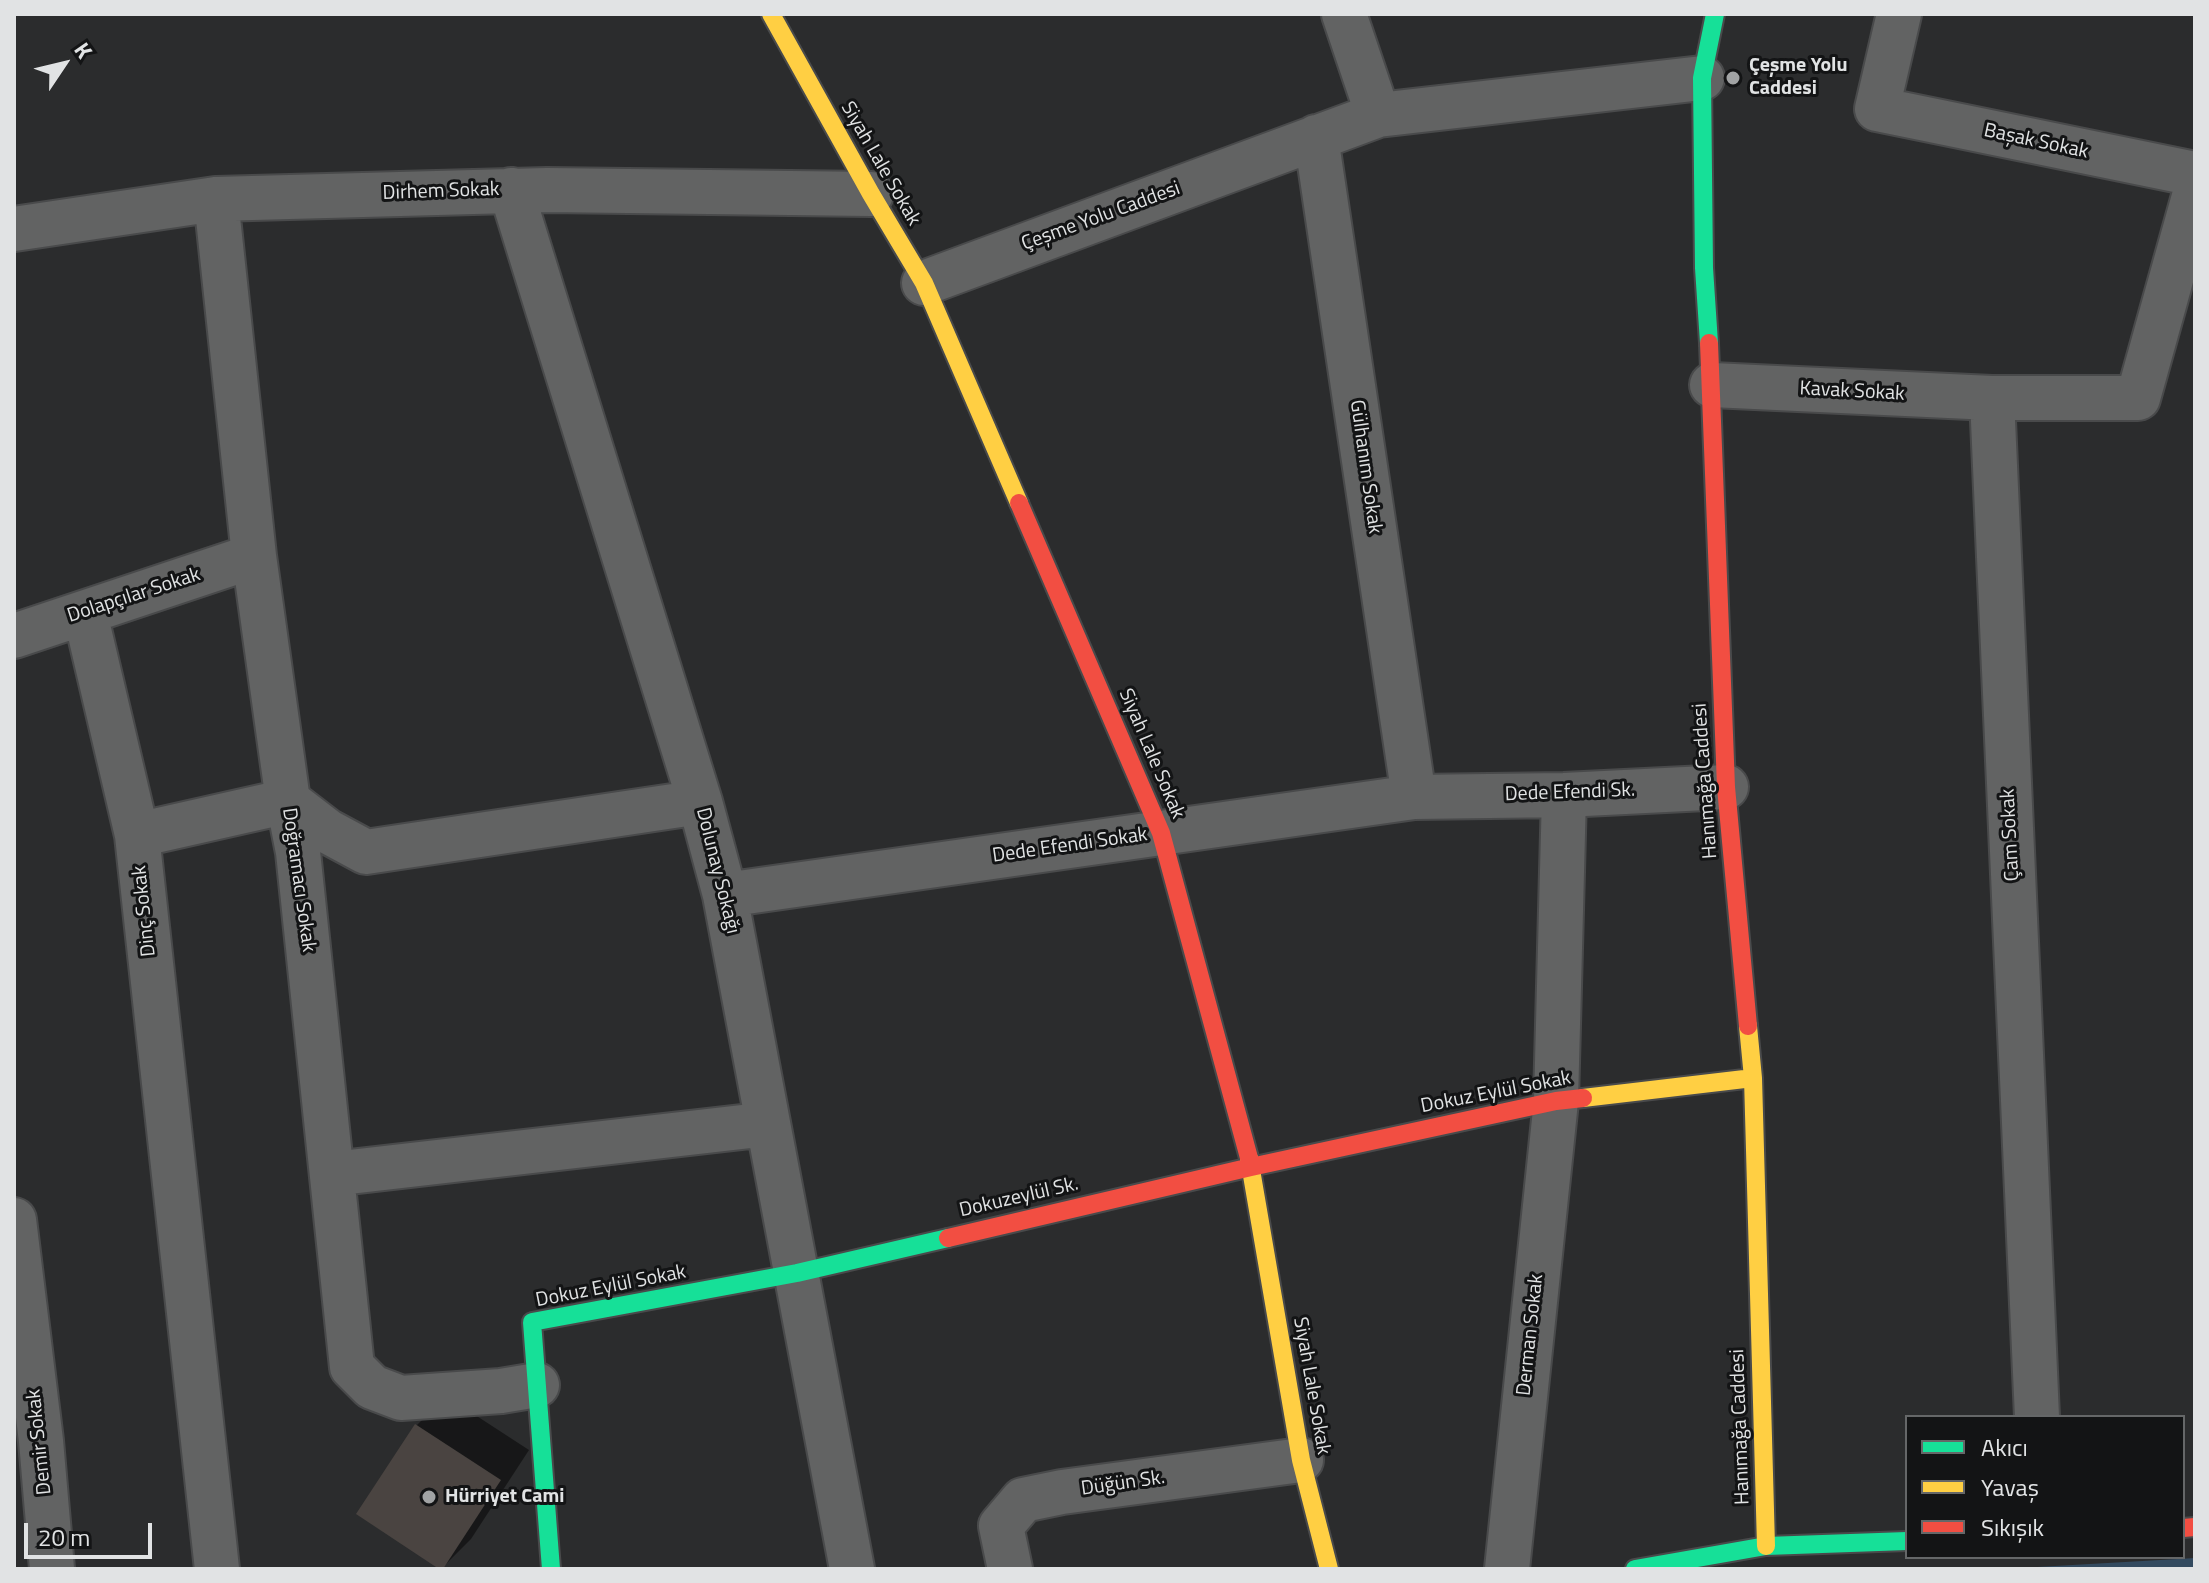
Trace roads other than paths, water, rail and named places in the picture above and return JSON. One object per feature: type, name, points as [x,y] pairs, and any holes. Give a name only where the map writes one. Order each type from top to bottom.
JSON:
[{"type":"street","name":"Siyah Lale Sokak","points":[[771,14],[924,283],[1161,833],[1251,1167],[1301,1460],[1329,1569]]},
{"type":"street","points":[[1344,14],[1378,115]]},
{"type":"street","name":"Hanımağa Caddesi","points":[[1715,14],[1702,78],[1704,268],[1712,385],[1726,787],[1753,1078],[1766,1546]]},
{"type":"street","name":"Başak Sokak","points":[[1899,14],[1877,109],[2195,174]]},
{"type":"street","name":"Çeşme Yolu Caddesi","points":[[924,283],[1378,115],[1702,78]]},
{"type":"street","name":"Gülhanım Sokak","points":[[1316,137],[1414,797]]},
{"type":"street","name":"Dirhem Sokak","points":[[14,229],[216,199],[511,190],[871,194]]},
{"type":"street","name":"Dolunay Sokağı","points":[[511,190],[700,802],[725,895],[852,1569]]},
{"type":"street","points":[[1992,398],[2138,398],[2180,305],[2195,193]]},
{"type":"street","name":"Doğramacı Sokak","points":[[216,199],[254,556],[298,852],[352,1367],[372,1387],[401,1398],[501,1391],[537,1385]]},
{"type":"street","name":"Kavak Sokak","points":[[1712,385],[1992,398]]},
{"type":"street","name":"Çam Sokak","points":[[1992,398],[2037,1415]]},
{"type":"street","name":"Dolapçılar Sokak","points":[[14,636],[254,556]]},
{"type":"street","name":"Dinç Sokak","points":[[85,613],[137,835],[217,1569]]},
{"type":"street","name":"Dede Efendi Sk.","points":[[1414,797],[1564,795],[1726,787]]},
{"type":"street","points":[[1556,1101],[1564,795]]},
{"type":"street","name":"Dede Efendi Sokak","points":[[725,895],[1414,797]]},
{"type":"street","points":[[137,835],[288,801],[327,831],[366,852],[700,802]]},
{"type":"street","name":"Dokuz Eylül Sokak","points":[[1251,1167],[1556,1101],[1753,1078]]},
{"type":"street","name":"Derman Sokak","points":[[1507,1569],[1556,1101]]},
{"type":"street","points":[[332,1174],[768,1124]]},
{"type":"street","name":"Dokuzeylül Sk.","points":[[797,1273],[1251,1167]]},
{"type":"street","name":"Demir Sokak","points":[[14,1220],[41,1441],[52,1569]]},
{"type":"street","name":"Dokuz Eylül Sokak","points":[[551,1569],[532,1322],[797,1273]]},
{"type":"street","name":"Düğün Sk.","points":[[1010,1569],[1001,1526],[1023,1500],[1301,1460]]},
{"type":"street","points":[[1635,1569],[1766,1546],[1905,1541]]},
{"type":"place","name":"Çeşme Yolu Caddesi","points":[[1733,78]]},
{"type":"place","name":"Hürriyet Cami","points":[[429,1497]]}]
